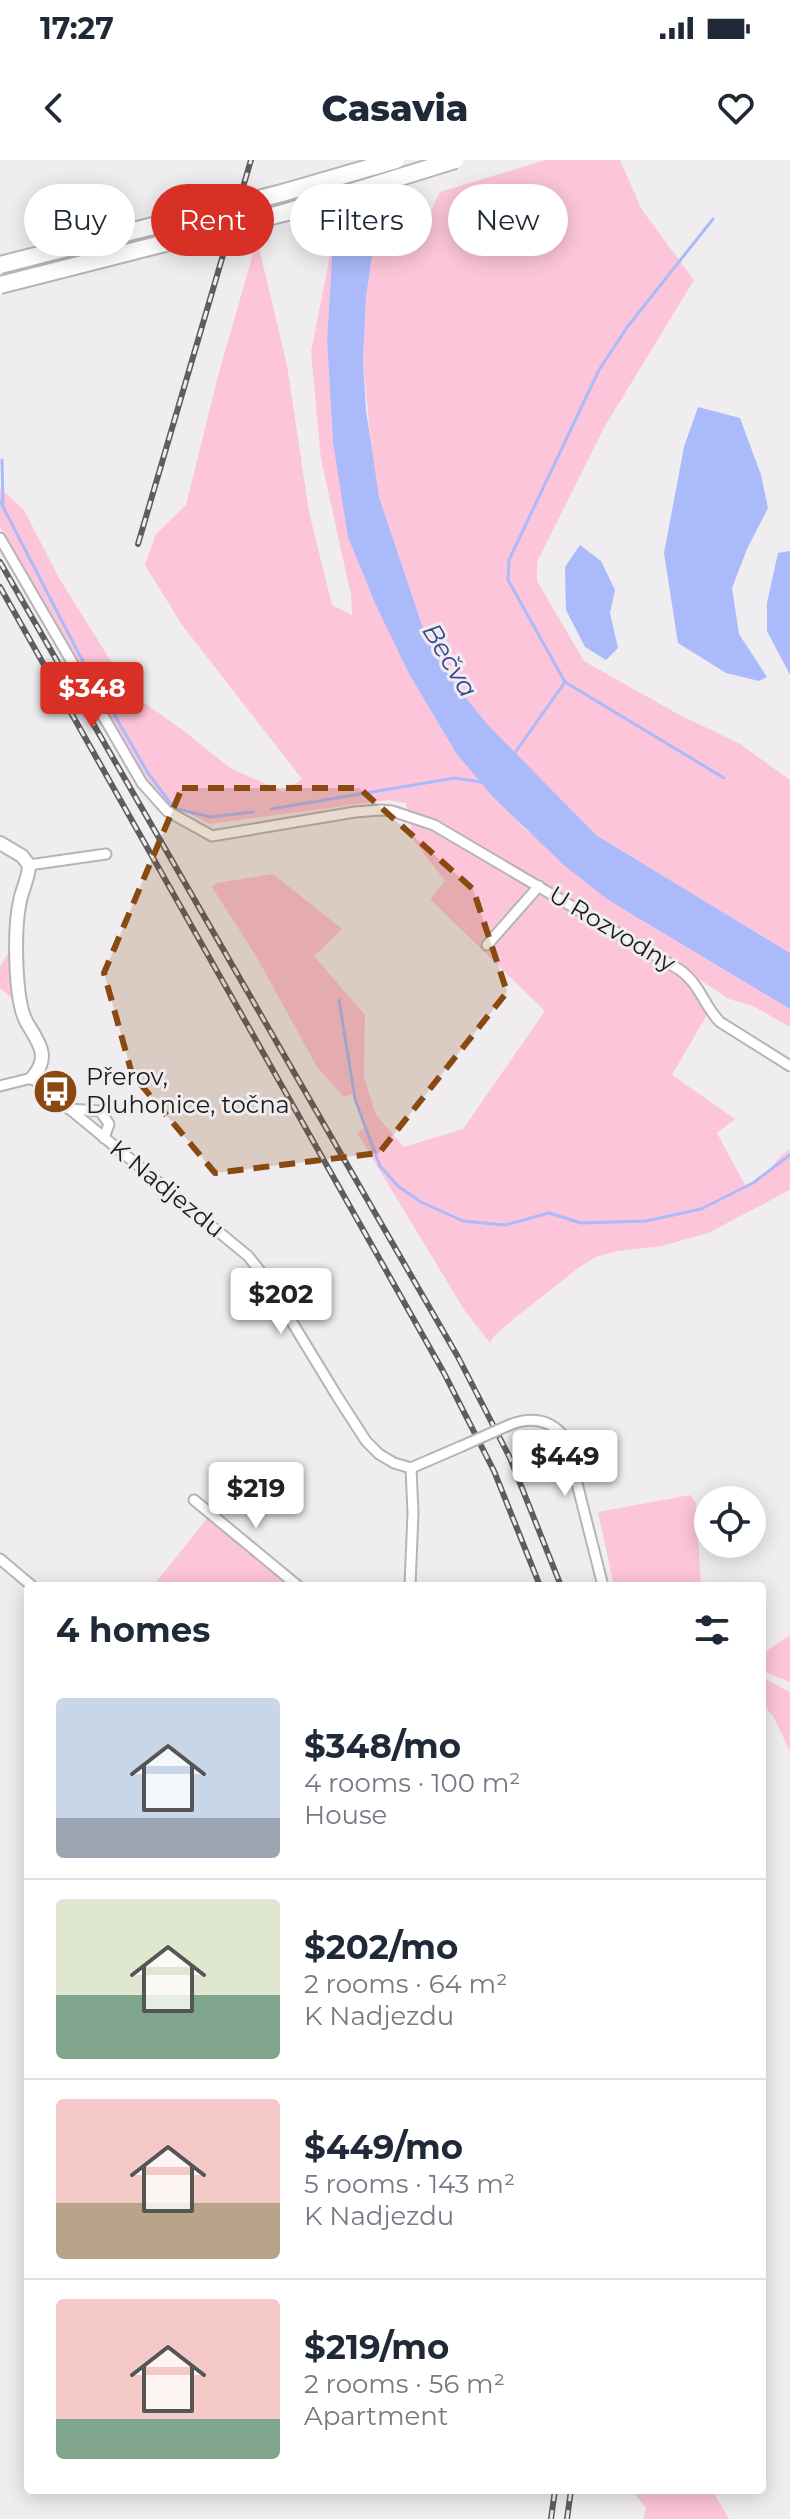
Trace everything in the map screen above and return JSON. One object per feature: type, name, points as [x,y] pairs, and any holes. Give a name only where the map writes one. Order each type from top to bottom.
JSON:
[{"type":"highway","points":[[0,265],[282,193],[396,160]]},
{"type":"highway","points":[[0,285],[287,212],[455,160]]},
{"type":"street","name":"U Rozvodny","points":[[0,538],[150,794],[174,815],[212,836],[355,812],[392,811],[434,825],[686,974],[698,986],[720,1022],[790,1066]]},
{"type":"street","points":[[0,843],[22,856],[29,865]]},
{"type":"street","points":[[29,865],[106,854]]},
{"type":"street","points":[[0,1086],[32,1078],[41,1066],[42,1048],[22,1012],[17,968],[19,909],[29,865]]},
{"type":"street","name":"U Rozvodny","points":[[487,945],[539,886]]},
{"type":"street","name":"K Nadjezdu","points":[[32,1078],[248,1256],[264,1276],[366,1441],[387,1460],[411,1468]]},
{"type":"street","points":[[69,1109],[100,1111],[109,1124],[104,1138]]},
{"type":"street","points":[[410,1582],[411,1468],[523,1420],[539,1420],[557,1429],[566,1440],[602,1582]]},
{"type":"street","points":[[194,1500],[293,1582]]},
{"type":"street","points":[[0,1559],[27,1582]]},
{"type":"highlighted area","points":[[182,788],[359,788],[473,889],[507,992],[379,1153],[215,1173],[132,1074],[104,973]]},
{"type":"shaded area","points":[[546,160],[620,160],[642,210],[694,280],[605,426],[537,562],[537,581],[584,661],[676,713],[740,744],[790,780],[790,953],[596,835],[487,725],[454,683],[425,634],[379,497],[372,456],[363,361],[366,297],[372,256],[432,256],[432,209],[440,192],[448,190],[448,256],[568,256],[568,184],[466,184]]},
{"type":"shaded area","points":[[252,256],[261,256],[287,365],[309,512],[332,605],[352,615],[351,595],[321,459],[311,352],[332,256],[327,341],[333,442],[361,570],[409,674],[456,753],[526,830],[643,921],[790,1009],[790,1027],[753,1006],[729,999],[699,979],[696,992],[708,1013],[672,1075],[735,1119],[717,1133],[745,1185],[762,1177],[790,1149],[790,1190],[708,1233],[662,1246],[617,1251],[596,1257],[511,1321],[490,1343],[465,1311],[357,1133],[367,1125],[354,1093],[344,1097],[317,1067],[256,956],[212,887],[217,883],[273,874],[342,929],[314,956],[365,1015],[364,1077],[376,1115],[404,1147],[463,1129],[545,1011],[430,899],[445,881],[414,841],[406,803],[388,800],[209,824],[158,796],[0,527],[0,488],[24,510],[59,578],[119,674],[142,701],[230,768],[283,792],[302,779],[182,625],[145,565],[156,534],[186,505]]},
{"type":"shaded area","points":[[10,950],[16,1002],[0,988],[0,967]]},
{"type":"shaded area","points":[[690,1495],[694,1500],[694,1558],[699,1558],[701,1582],[613,1582],[598,1512]]},
{"type":"shaded area","points":[[210,1515],[288,1582],[156,1582]]},
{"type":"shaded area","points":[[790,1635],[790,1682],[766,1673],[766,1651]]},
{"type":"shaded area","points":[[766,1679],[790,1692],[790,1751],[766,1708]]},
{"type":"shaded area","points":[[635,2494],[714,2494],[729,2519],[643,2519],[646,2508]]},
{"type":"water","points":[[356,160],[385,184],[349,184]]},
{"type":"water","points":[[332,256],[372,256],[366,297],[363,361],[366,410],[379,497],[425,634],[454,683],[487,724],[596,835],[790,953],[790,1009],[607,899],[565,866],[493,797],[456,753],[409,674],[348,537],[333,442],[327,341]]},
{"type":"water","points":[[698,407],[740,418],[761,475],[768,508],[732,588],[739,634],[767,677],[759,681],[726,673],[678,643],[664,553],[684,447]]},
{"type":"water","points":[[580,545],[601,561],[615,590],[610,613],[618,648],[606,660],[585,647],[566,610],[565,567]]},
{"type":"water","points":[[790,551],[790,675],[767,631],[767,603],[778,553]]},
{"type":"pier","points":[[351,160],[398,160],[392,184],[344,184]]},
{"type":"waterway","points":[[514,754],[565,682],[508,580],[509,560],[599,370],[628,326],[713,219]]},
{"type":"waterway","points":[[2,460],[3,504]]},
{"type":"waterway","points":[[0,501],[79,654],[148,773],[174,808],[210,817],[253,812]]},
{"type":"waterway","points":[[565,682],[724,778]]},
{"type":"waterway","points":[[271,809],[455,778],[481,782]]},
{"type":"waterway","points":[[339,1000],[355,1099],[380,1166],[398,1186],[421,1202],[463,1221],[505,1225],[549,1213],[581,1223],[646,1221],[701,1209],[753,1183],[790,1155]]},
{"type":"railway","points":[[138,544],[251,160]]},
{"type":"railway","points":[[0,562],[458,1357],[510,1458],[559,1582]]},
{"type":"railway","points":[[0,587],[444,1373],[494,1471],[538,1582]]},
{"type":"railway","points":[[551,2519],[554,2494]]},
{"type":"railway","points":[[567,2519],[570,2494]]},
{"type":"place","name":"Přerov, Dluhonice, točna","points":[[55,1091]]},
{"type":"water label","name":"Bečva","points":[[450,660]]}]
